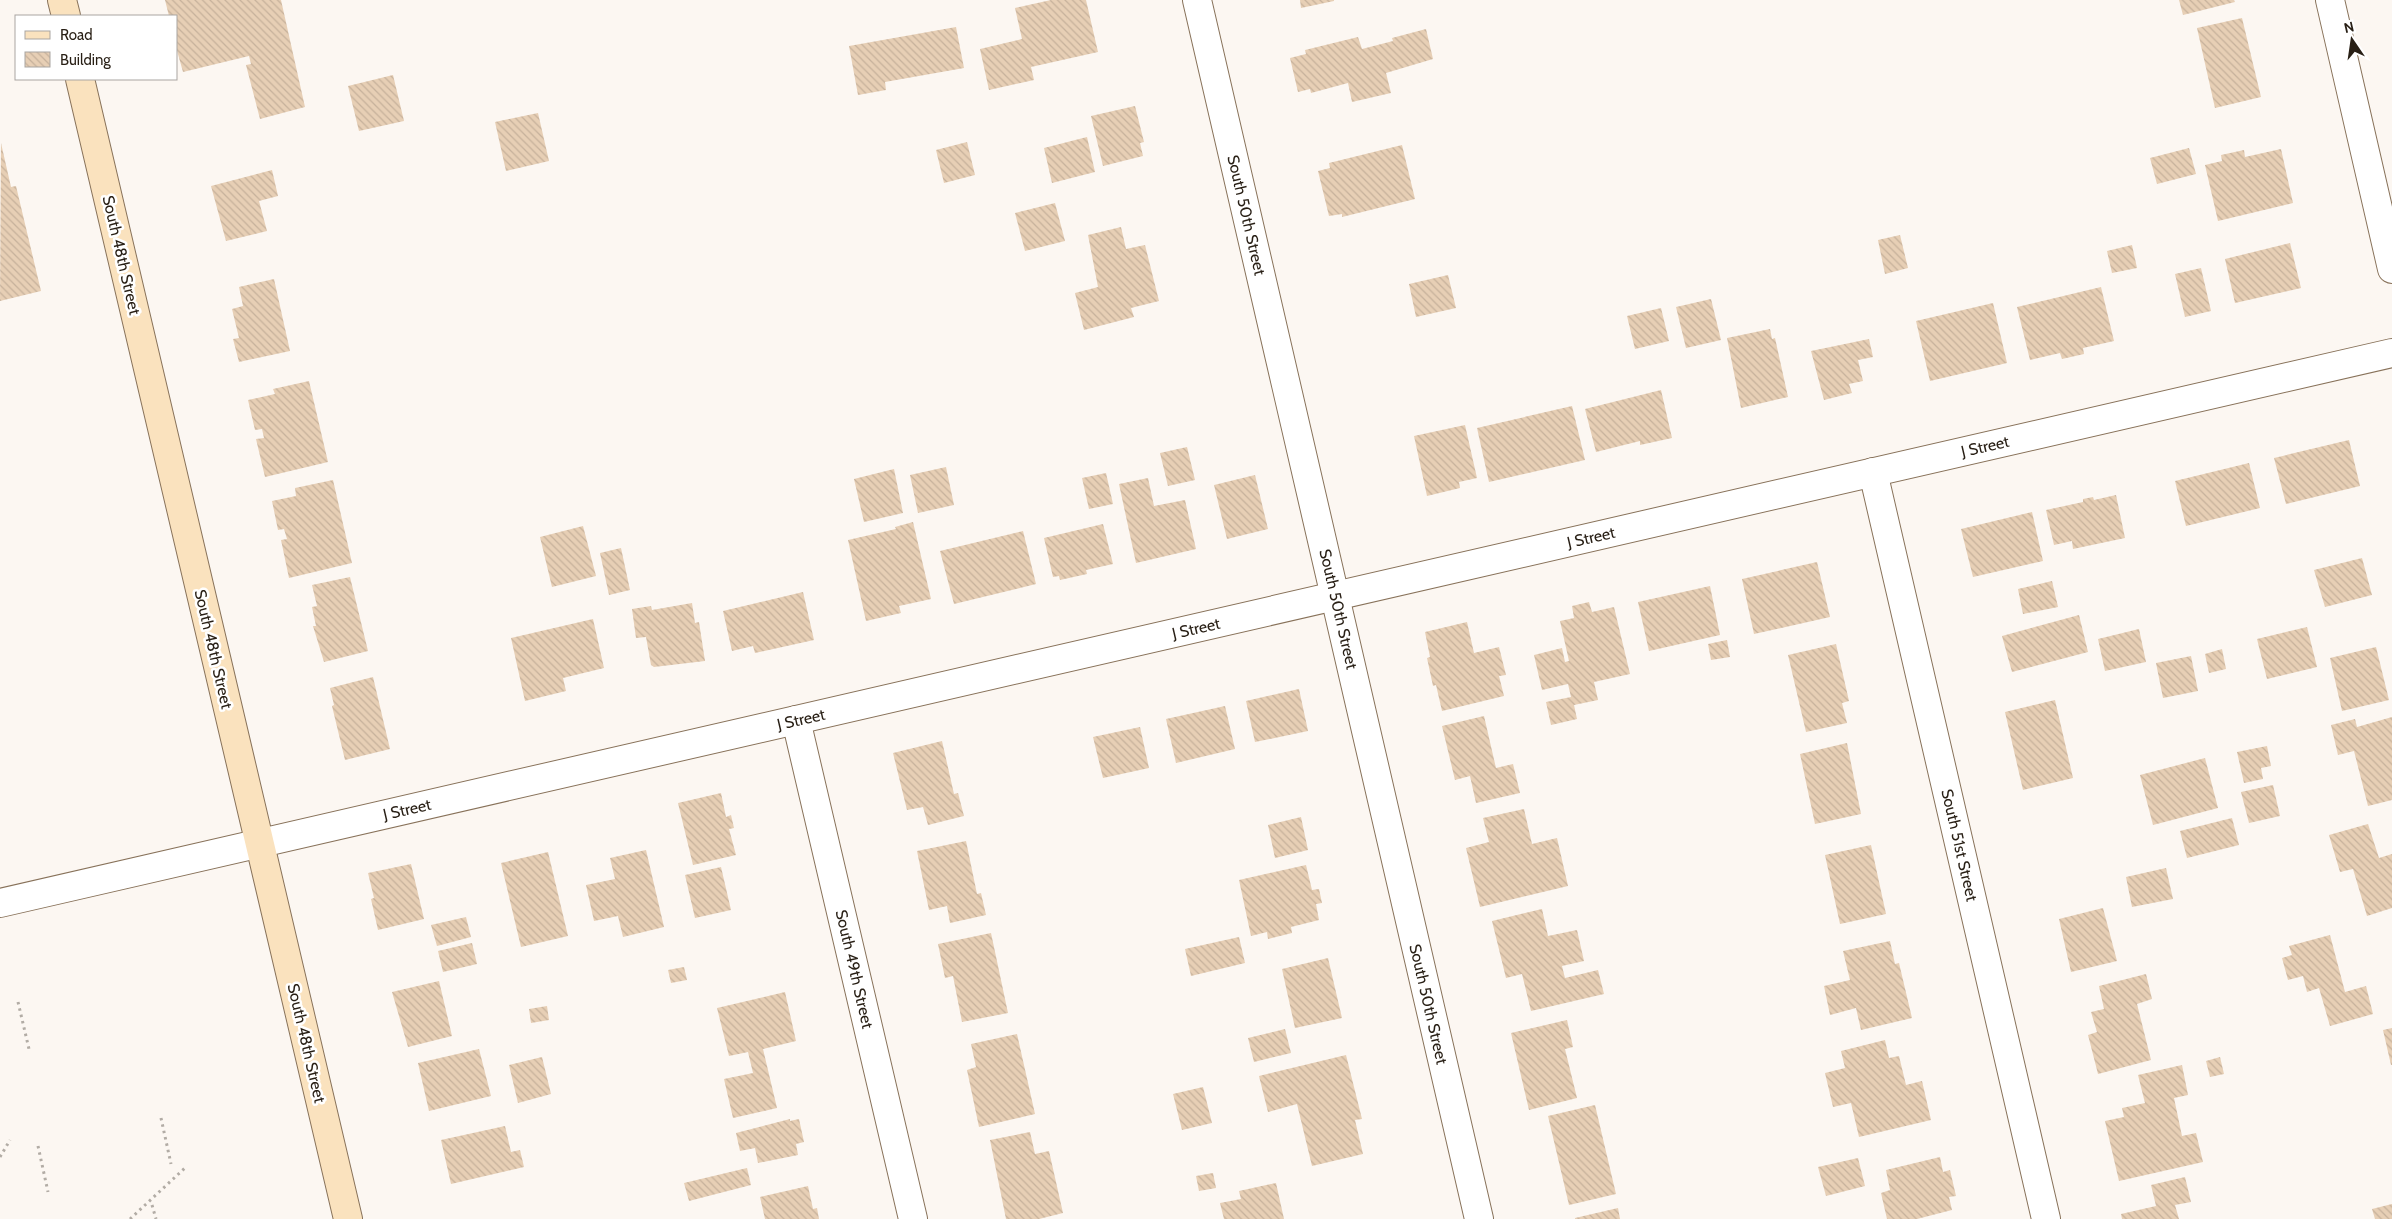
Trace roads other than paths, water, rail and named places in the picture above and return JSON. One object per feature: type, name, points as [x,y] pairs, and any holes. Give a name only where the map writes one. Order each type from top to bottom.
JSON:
[{"type":"main road","points":[[62,0],[66,15]]},
{"type":"main road","name":"South 48th Street","points":[[80,80],[348,1219]]},
{"type":"street","name":"South 50th Street","points":[[1197,0],[1479,1219]]},
{"type":"street","points":[[2330,0],[2392,269]]},
{"type":"street","name":"J Street","points":[[0,903],[2392,353]]},
{"type":"street","name":"South 51st Street","points":[[1873,472],[2046,1219]]},
{"type":"street","name":"South 49th Street","points":[[796,720],[913,1219]]}]
